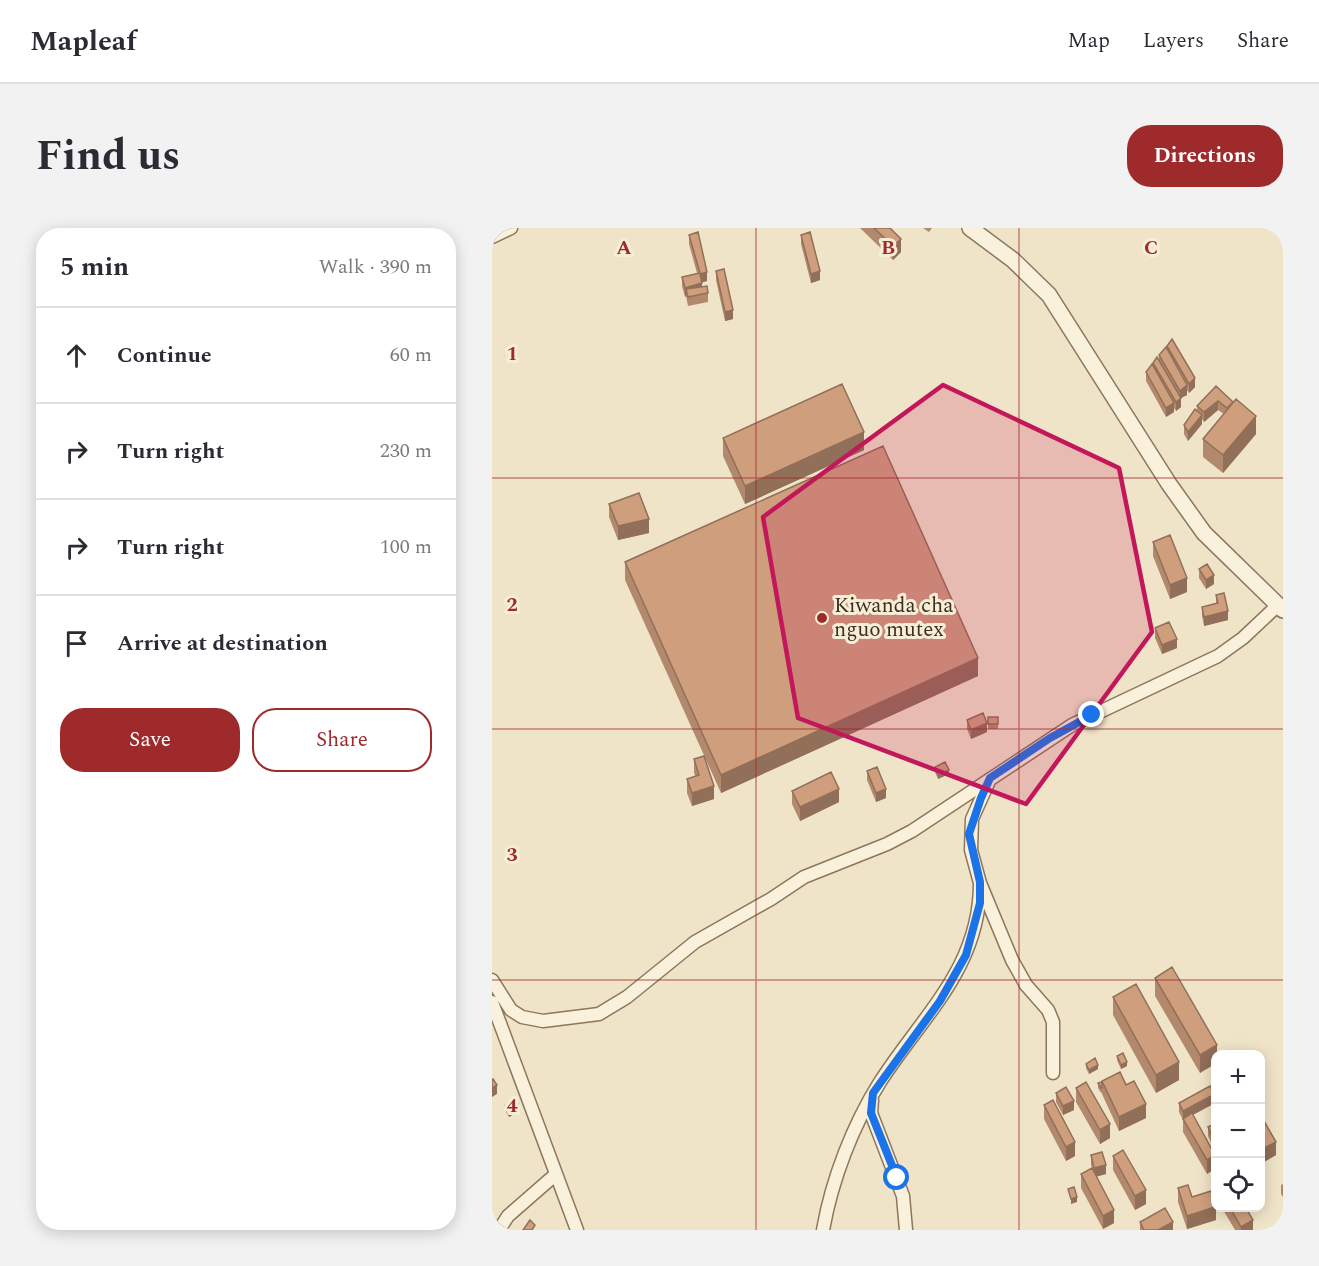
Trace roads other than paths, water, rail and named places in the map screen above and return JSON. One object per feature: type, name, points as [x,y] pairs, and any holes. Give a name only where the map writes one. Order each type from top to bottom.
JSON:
[{"type":"street","points":[[492,237],[511,228]]},
{"type":"street","points":[[492,980],[511,1010],[522,1017],[543,1021],[599,1014],[627,997],[695,942],[771,899],[804,877],[887,844],[912,831],[1072,725],[1218,656],[1280,608],[1204,533],[1169,484],[1049,295],[1013,260],[970,228]]},
{"type":"street","points":[[990,778],[972,819],[969,834],[980,882],[1012,960],[1026,985],[1048,1010],[1053,1022],[1053,1073]]},
{"type":"street","points":[[823,1230],[832,1190],[873,1093],[955,978],[969,948],[978,914],[980,882]]},
{"type":"street","points":[[492,1002],[577,1230]]},
{"type":"street","points":[[873,1093],[871,1113],[903,1196],[906,1230]]},
{"type":"street","points":[[498,1230],[508,1216],[555,1176]]},
{"type":"place","name":"Kiwanda cha nguo mutex","points":[[822,618]]}]
